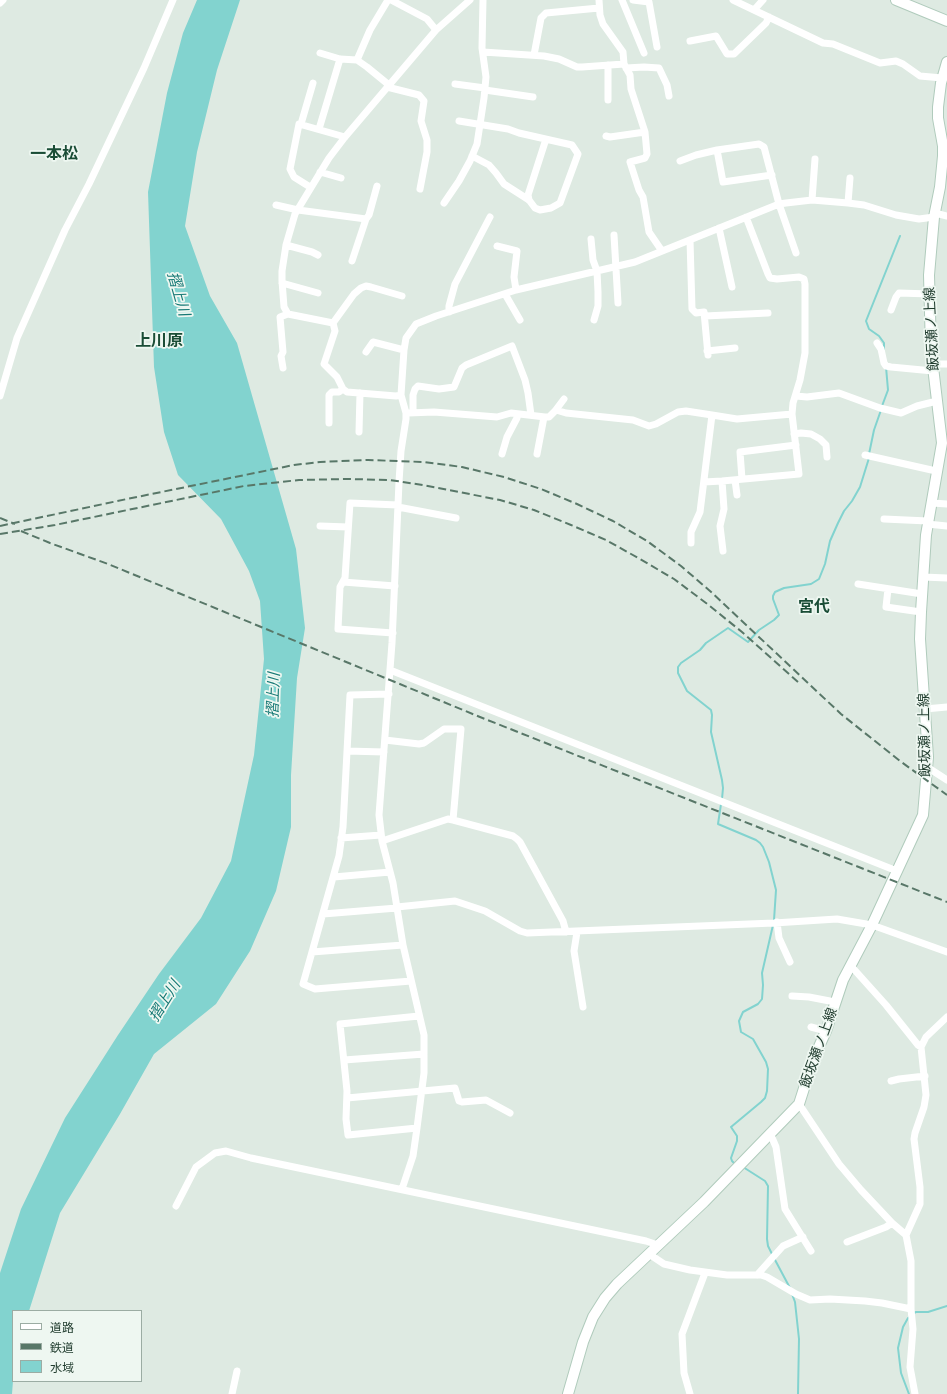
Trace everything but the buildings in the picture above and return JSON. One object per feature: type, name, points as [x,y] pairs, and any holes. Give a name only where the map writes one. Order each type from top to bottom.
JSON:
[{"type":"main road","points":[[896,0],[947,21]]},
{"type":"main road","name":"飯坂瀬ノ上線","points":[[568,1394],[583,1342],[593,1317],[605,1298],[617,1284],[704,1202],[799,1104],[813,1060],[826,1031],[843,980],[872,925],[923,815],[928,757],[920,639],[921,612],[928,522],[942,442],[932,368],[929,275],[943,156],[943,146],[938,118],[943,95],[942,78],[947,62]]},
{"type":"street","points":[[0,3],[3,0]]},
{"type":"street","points":[[0,396],[17,338],[65,230],[90,184],[144,68],[173,0]]},
{"type":"street","points":[[357,60],[370,30],[390,0],[427,19],[436,30]]},
{"type":"street","points":[[288,314],[284,307],[282,283],[282,271],[286,245],[291,225],[310,188],[345,137],[388,86],[436,30],[470,0]]},
{"type":"street","points":[[444,203],[459,181],[478,144],[486,77],[482,52],[483,0]]},
{"type":"street","points":[[599,0],[599,8],[603,24],[623,52],[625,66],[630,75],[631,90],[645,132],[647,154],[645,158],[630,162],[646,207],[649,232],[662,251]]},
{"type":"street","points":[[622,0],[644,53]]},
{"type":"street","points":[[633,0],[649,2],[657,47]]},
{"type":"street","points":[[733,0],[823,43],[834,44],[880,62],[896,61],[920,76],[942,78]]},
{"type":"street","points":[[754,10],[763,0]]},
{"type":"street","points":[[534,55],[541,18],[546,13],[599,8]]},
{"type":"street","points":[[690,41],[716,36],[727,54],[734,54],[766,23],[769,17]]},
{"type":"street","points":[[482,52],[534,55],[560,59],[577,67],[608,65],[659,68],[667,85],[669,96]]},
{"type":"street","points":[[320,53],[340,59],[357,60],[388,86],[419,95],[424,101],[421,121],[427,140],[427,152],[420,189]]},
{"type":"street","points":[[319,129],[340,59]]},
{"type":"street","points":[[608,65],[608,100]]},
{"type":"street","points":[[310,188],[294,177],[290,170],[299,124],[301,124],[313,83]]},
{"type":"street","points":[[455,84],[533,97]]},
{"type":"street","points":[[459,122],[508,129],[518,133],[572,145],[578,154],[560,203],[551,208],[540,210],[535,208],[529,200],[504,184],[489,166],[472,156]]},
{"type":"street","points":[[301,124],[345,137]]},
{"type":"street","points":[[606,136],[610,137],[645,132]]},
{"type":"street","points":[[529,200],[528,195],[546,139]]},
{"type":"street","points":[[680,161],[717,150],[759,144],[764,147],[779,204],[796,253]]},
{"type":"street","points":[[717,150],[723,182],[772,175]]},
{"type":"street","points":[[812,200],[815,159]]},
{"type":"street","points":[[320,172],[341,178]]},
{"type":"street","points":[[848,203],[850,178]]},
{"type":"street","points":[[352,261],[366,219],[369,215],[377,186]]},
{"type":"street","points":[[409,413],[401,395],[404,350],[406,338],[416,324],[516,290],[635,262],[779,204],[812,200],[864,205],[896,215],[919,219],[935,215],[947,216]]},
{"type":"street","points":[[276,205],[298,210],[366,219]]},
{"type":"street","points":[[449,312],[449,306],[455,284],[490,217]]},
{"type":"street","points":[[704,482],[799,474],[792,414],[805,353],[804,279],[799,277],[777,279],[770,278],[746,217]]},
{"type":"street","points":[[719,228],[732,287]]},
{"type":"street","points":[[614,235],[618,302]]},
{"type":"street","points":[[591,239],[597,271],[598,292],[598,306],[594,320]]},
{"type":"street","points":[[690,240],[692,309],[696,312],[704,312],[707,353],[735,348]]},
{"type":"street","points":[[286,245],[318,255]]},
{"type":"street","points":[[497,246],[516,251],[514,277],[516,290]]},
{"type":"street","points":[[282,283],[318,293]]},
{"type":"street","points":[[333,323],[354,294],[366,286],[402,296]]},
{"type":"street","points":[[891,310],[896,297],[900,293],[930,294]]},
{"type":"street","points":[[505,294],[520,320]]},
{"type":"street","points":[[705,316],[768,313]]},
{"type":"street","points":[[283,368],[281,356],[283,352],[280,317],[288,314],[333,323]]},
{"type":"street","points":[[333,323],[335,330],[324,364],[337,377],[343,389],[347,392],[396,396],[401,395]]},
{"type":"street","points":[[366,352],[373,342],[404,350]]},
{"type":"street","points":[[877,343],[881,349],[886,366],[932,368],[947,364]]},
{"type":"street","points":[[402,1189],[413,1156],[417,1128],[424,1073],[424,1035],[402,945],[397,907],[382,838],[379,815],[389,694],[401,451],[412,395],[418,386],[439,389],[454,387],[462,368],[466,365],[512,346],[525,380],[530,416]]},
{"type":"street","points":[[329,423],[329,395],[332,392],[339,392],[343,389]]},
{"type":"street","points":[[359,432],[360,393]]},
{"type":"street","points":[[796,396],[807,397],[839,393],[901,413],[917,406],[937,401]]},
{"type":"street","points":[[409,413],[434,412],[490,416],[518,414],[549,417],[564,399]]},
{"type":"street","points":[[556,410],[566,413],[633,420],[649,426],[656,424],[678,412],[686,411],[737,419],[792,414]]},
{"type":"street","points":[[502,454],[507,437],[518,414]]},
{"type":"street","points":[[691,543],[691,532],[699,516],[712,415]]},
{"type":"street","points":[[536,454],[544,417]]},
{"type":"street","points":[[794,434],[811,434],[820,439],[826,445],[827,457]]},
{"type":"street","points":[[736,495],[740,452],[796,445]]},
{"type":"street","points":[[865,456],[936,471]]},
{"type":"street","points":[[722,481],[724,509],[720,526],[724,551]]},
{"type":"street","points":[[932,503],[947,504]]},
{"type":"street","points":[[392,633],[338,629],[340,587],[345,578],[350,504],[398,506],[456,518]]},
{"type":"street","points":[[884,519],[928,522],[947,526]]},
{"type":"street","points":[[320,526],[348,527]]},
{"type":"street","points":[[923,577],[947,578]]},
{"type":"street","points":[[343,582],[395,586]]},
{"type":"street","points":[[858,584],[922,594]]},
{"type":"street","points":[[888,589],[886,607],[921,612]]},
{"type":"street","points":[[390,670],[897,871]]},
{"type":"street","points":[[389,694],[350,695],[340,856],[303,984],[315,989],[411,981]]},
{"type":"street","points":[[925,709],[947,707]]},
{"type":"street","points":[[385,740],[419,744],[444,729],[461,729],[453,820]]},
{"type":"street","points":[[347,751],[384,752]]},
{"type":"street","points":[[927,767],[947,780]]},
{"type":"street","points":[[341,838],[382,838],[448,819],[513,836],[520,842],[563,921],[566,932]]},
{"type":"street","points":[[334,877],[390,872]]},
{"type":"street","points":[[323,914],[455,901],[486,911],[520,931],[527,933],[577,932],[837,919],[872,925],[947,952]]},
{"type":"street","points":[[777,922],[779,938],[790,962]]},
{"type":"street","points":[[577,932],[574,951],[583,1008]]},
{"type":"street","points":[[312,952],[402,945]]},
{"type":"street","points":[[851,966],[921,1047]]},
{"type":"street","points":[[792,996],[809,997],[835,1002]]},
{"type":"street","points":[[417,1128],[348,1135],[346,1120],[347,1098],[340,1024],[419,1016]]},
{"type":"street","points":[[915,1394],[910,1367],[913,1329],[911,1261],[906,1235],[920,1204],[919,1173],[914,1139],[924,1107],[926,1095],[921,1047],[926,1037],[947,1016]]},
{"type":"street","points":[[811,1027],[826,1031]]},
{"type":"street","points":[[344,1060],[424,1054]]},
{"type":"street","points":[[891,1081],[925,1076]]},
{"type":"street","points":[[347,1098],[455,1088],[459,1101],[486,1100],[510,1113]]},
{"type":"street","points":[[799,1104],[839,1164],[892,1223],[906,1235]]},
{"type":"street","points":[[770,1133],[776,1147],[785,1209],[811,1251]]},
{"type":"street","points":[[176,1206],[196,1167],[208,1158],[220,1152],[226,1151],[251,1158],[646,1241],[658,1245]]},
{"type":"street","points":[[846,1242],[886,1227],[892,1223]]},
{"type":"street","points":[[757,1275],[783,1246],[803,1237]]},
{"type":"street","points":[[649,1254],[664,1264],[705,1273],[767,1276],[796,1294],[810,1300],[830,1299],[882,1303],[912,1314]]},
{"type":"street","points":[[690,1394],[684,1373],[682,1334],[705,1273]]},
{"type":"street","points":[[232,1394],[237,1371]]},
{"type":"water","name":"摺上川","points":[[197,0],[240,0],[217,70],[197,152],[185,226],[210,296],[237,343],[296,549],[305,628],[297,678],[291,775],[291,827],[276,891],[250,951],[216,1004],[154,1054],[120,1114],[60,1213],[29,1310],[12,1310],[12,1394],[0,1394],[0,1273],[21,1209],[65,1118],[159,974],[201,918],[231,861],[254,755],[264,659],[260,601],[249,571],[221,519],[178,475],[164,432],[154,367],[148,192],[167,93],[183,33]]},
{"type":"waterway","points":[[884,349],[884,343],[879,336],[869,329],[866,321],[900,236]]},
{"type":"waterway","points":[[882,406],[888,390],[886,367]]},
{"type":"waterway","points":[[869,454],[874,430],[881,410]]},
{"type":"waterway","points":[[722,799],[722,780],[711,732],[711,710],[687,691],[678,673],[678,667],[681,663],[700,650],[706,643],[728,628],[748,642],[759,630],[779,615],[773,599],[775,592],[784,588],[811,584],[819,579],[825,564],[830,541],[844,511],[860,487],[869,458]]},
{"type":"waterway","points":[[721,804],[718,824],[756,840],[763,847],[769,862],[776,890],[774,920]]},
{"type":"waterway","points":[[735,1164],[731,1158],[737,1141],[737,1136],[731,1127],[761,1102],[765,1098],[767,1091],[768,1069],[766,1062],[753,1039],[741,1032],[739,1021],[743,1012],[758,1004],[762,999],[762,973],[773,925]]},
{"type":"waterway","points":[[743,1167],[765,1181],[768,1186],[767,1239],[768,1246],[772,1254]]},
{"type":"waterway","points":[[774,1258],[790,1288]]},
{"type":"waterway","points":[[792,1294],[795,1302],[799,1339],[798,1394]]},
{"type":"waterway","points":[[914,1313],[928,1312],[947,1306]]},
{"type":"waterway","points":[[909,1394],[901,1373],[898,1348],[903,1327],[908,1318],[911,1316]]},
{"type":"railway","points":[[0,526],[294,465],[320,462],[368,460],[424,462],[462,467],[504,477],[541,489],[577,504],[613,521],[647,541],[681,566],[710,591],[841,714],[900,761],[947,795]]},
{"type":"railway","points":[[0,534],[55,525],[244,486],[299,480],[349,479],[390,480],[423,485],[500,500],[534,510],[606,540],[674,579],[742,632],[798,682]]},
{"type":"railway","points":[[0,518],[15,524]]},
{"type":"railway","points":[[21,531],[108,564],[480,717],[947,902]]},
{"type":"district","name":"一本松","points":[[54,154]]},
{"type":"district","name":"上川原","points":[[159,341]]},
{"type":"district","name":"宮代","points":[[814,607]]}]
